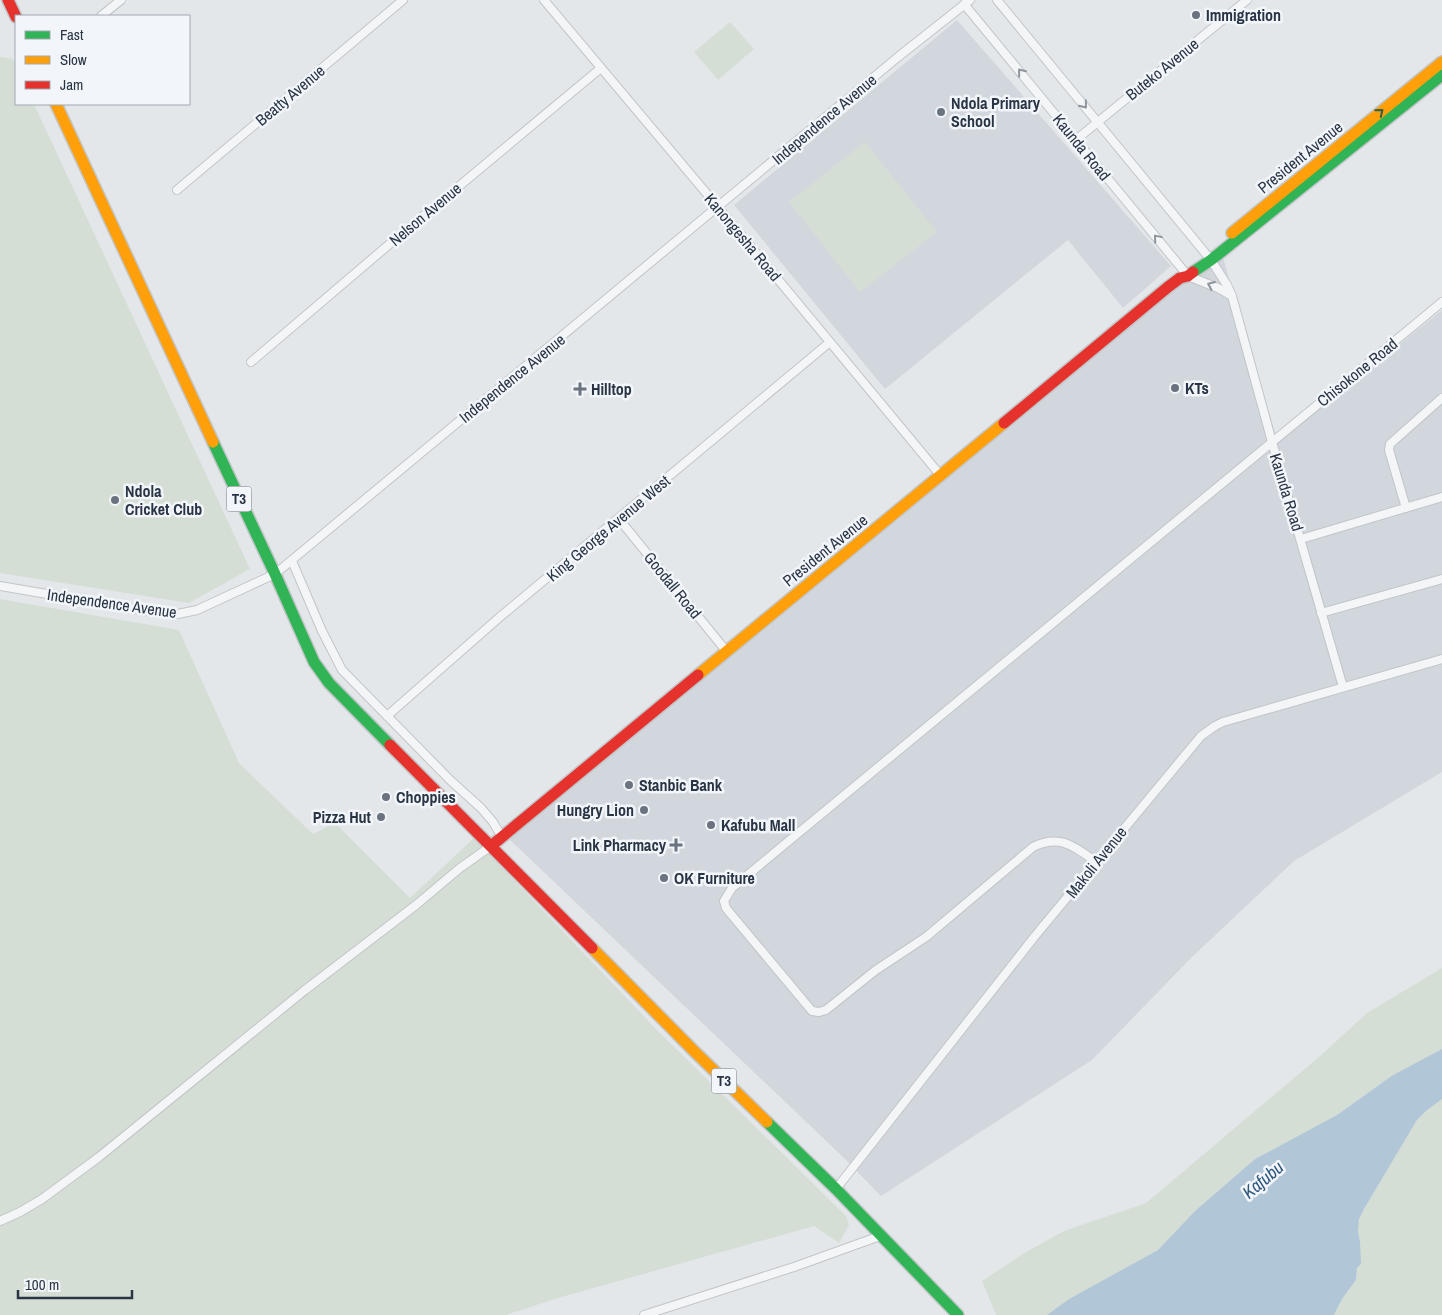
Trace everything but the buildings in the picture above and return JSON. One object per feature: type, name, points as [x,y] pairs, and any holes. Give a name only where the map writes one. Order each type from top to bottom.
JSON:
[{"type":"main road","points":[[8,0],[15,15]]},
{"type":"main road","name":"President Avenue","points":[[1209,257],[1442,62]]},
{"type":"main road","name":"President Avenue","points":[[491,846],[1184,275],[1442,75]]},
{"type":"main road","name":"T3","points":[[56,105],[275,574],[309,652],[329,683],[425,782],[695,1052],[836,1189],[958,1315]]},
{"type":"street","points":[[103,15],[121,0]]},
{"type":"street","name":"Beatty Avenue","points":[[177,190],[403,0]]},
{"type":"street","name":"Kanongesha Road","points":[[544,0],[941,476]]},
{"type":"street","name":"Kaunda Road","points":[[997,0],[1209,257],[1227,285],[1232,296],[1343,687]]},
{"type":"street","name":"Buteko Avenue","points":[[1077,139],[1246,0]]},
{"type":"street","name":"Kaunda Road","points":[[967,2],[1184,275],[1218,288],[1232,296]]},
{"type":"street","name":"Independence Avenue","points":[[0,586],[152,612],[178,614],[197,610],[275,574],[898,57],[967,2]]},
{"type":"street","name":"Nelson Avenue","points":[[250,362],[601,68]]},
{"type":"street","name":"Chisokone Road","points":[[1096,862],[1071,845],[1060,841],[1041,843],[1033,847],[926,937],[876,970],[826,1010],[819,1012],[812,1011],[726,908],[724,901],[732,888],[1442,302]]},
{"type":"street","name":"King George Avenue West","points":[[387,716],[501,616],[830,342]]},
{"type":"street","points":[[1406,508],[1389,447],[1392,442],[1442,398]]},
{"type":"street","points":[[1301,539],[1442,498]]},
{"type":"street","name":"Goodall Road","points":[[619,519],[728,652]]},
{"type":"street","points":[[292,561],[322,631],[342,670],[480,808],[493,822],[502,837]]},
{"type":"street","points":[[1321,613],[1442,579]]},
{"type":"street","name":"Makoli Avenue","points":[[836,1189],[1035,936],[1201,736],[1223,722],[1442,659]]},
{"type":"street","points":[[0,1221],[42,1199],[99,1157],[298,996],[416,905],[460,868],[491,846]]},
{"type":"street","points":[[644,1315],[794,1267],[880,1236]]},
{"type":"shaded area","name":"Ndola Primary School","points":[[957,20],[1171,266],[1123,308],[1068,240],[885,389],[734,205]]},
{"type":"shaded area","points":[[730,22],[754,49],[718,80],[694,52]]},
{"type":"shaded area","points":[[0,57],[13,59],[15,63],[15,105],[34,105],[250,569],[189,603],[0,573]]},
{"type":"shaded area","points":[[865,142],[937,232],[860,292],[789,202]]},
{"type":"shaded area","points":[[1221,251],[1278,442],[1442,310],[1442,772],[1294,861],[1192,957],[1092,1060],[881,1196],[843,1157],[508,838]]},
{"type":"shaded area","points":[[0,599],[179,630],[239,763],[313,834],[335,823],[410,898],[474,838],[657,1030],[846,1216],[849,1225],[839,1243],[814,1226],[558,1298],[506,1315],[0,1315]]},
{"type":"shaded area","points":[[1442,968],[1442,1049],[1393,1075],[1337,1115],[1255,1159],[1195,1211],[1158,1250],[1069,1299],[1047,1315],[996,1315],[982,1281],[1026,1252],[1064,1231],[1146,1203],[1320,1056],[1367,1013]]},
{"type":"shaded area","points":[[1442,1099],[1442,1315],[1334,1315],[1342,1299],[1356,1280],[1360,1242],[1358,1231],[1359,1219],[1364,1209],[1417,1120]]},
{"type":"water","name":"Kafubu","points":[[1442,1049],[1442,1099],[1417,1120],[1359,1219],[1358,1231],[1361,1264],[1357,1268],[1356,1280],[1342,1299],[1334,1315],[1047,1315],[1069,1299],[1158,1250],[1195,1211],[1255,1159],[1337,1115],[1393,1075]]},
{"type":"traffic: fast","points":[[1193,272],[1211,260],[1442,75]]},
{"type":"traffic: fast","points":[[213,442],[314,662],[329,683],[390,745]]},
{"type":"traffic: fast","points":[[767,1122],[836,1189],[958,1315]]},
{"type":"traffic: slow","points":[[1232,233],[1442,62]]},
{"type":"traffic: slow","points":[[56,105],[213,442]]},
{"type":"traffic: slow","points":[[698,675],[1004,423]]},
{"type":"traffic: slow","points":[[592,948],[767,1122]]},
{"type":"traffic: jam","points":[[8,0],[15,15]]},
{"type":"traffic: jam","points":[[1004,423],[1168,287],[1180,278],[1188,276],[1193,272]]},
{"type":"traffic: jam","points":[[491,846],[698,675]]},
{"type":"traffic: jam","points":[[390,745],[592,948]]},
{"type":"place","name":"Immigration","points":[[1196,15]]},
{"type":"place","name":"Ndola Primary School","points":[[941,112]]},
{"type":"place","name":"KTs","points":[[1175,388]]},
{"type":"place","name":"Hilltop","points":[[580,389]]},
{"type":"place","name":"Ndola Cricket Club","points":[[115,500]]},
{"type":"place","name":"Stanbic Bank","points":[[629,785]]},
{"type":"place","name":"Choppies","points":[[386,797]]},
{"type":"place","name":"Hungry Lion","points":[[644,810]]},
{"type":"place","name":"Pizza Hut","points":[[381,817]]},
{"type":"place","name":"Kafubu Mall","points":[[711,825]]},
{"type":"place","name":"Link Pharmacy","points":[[676,845]]},
{"type":"place","name":"OK Furniture","points":[[664,878]]}]
